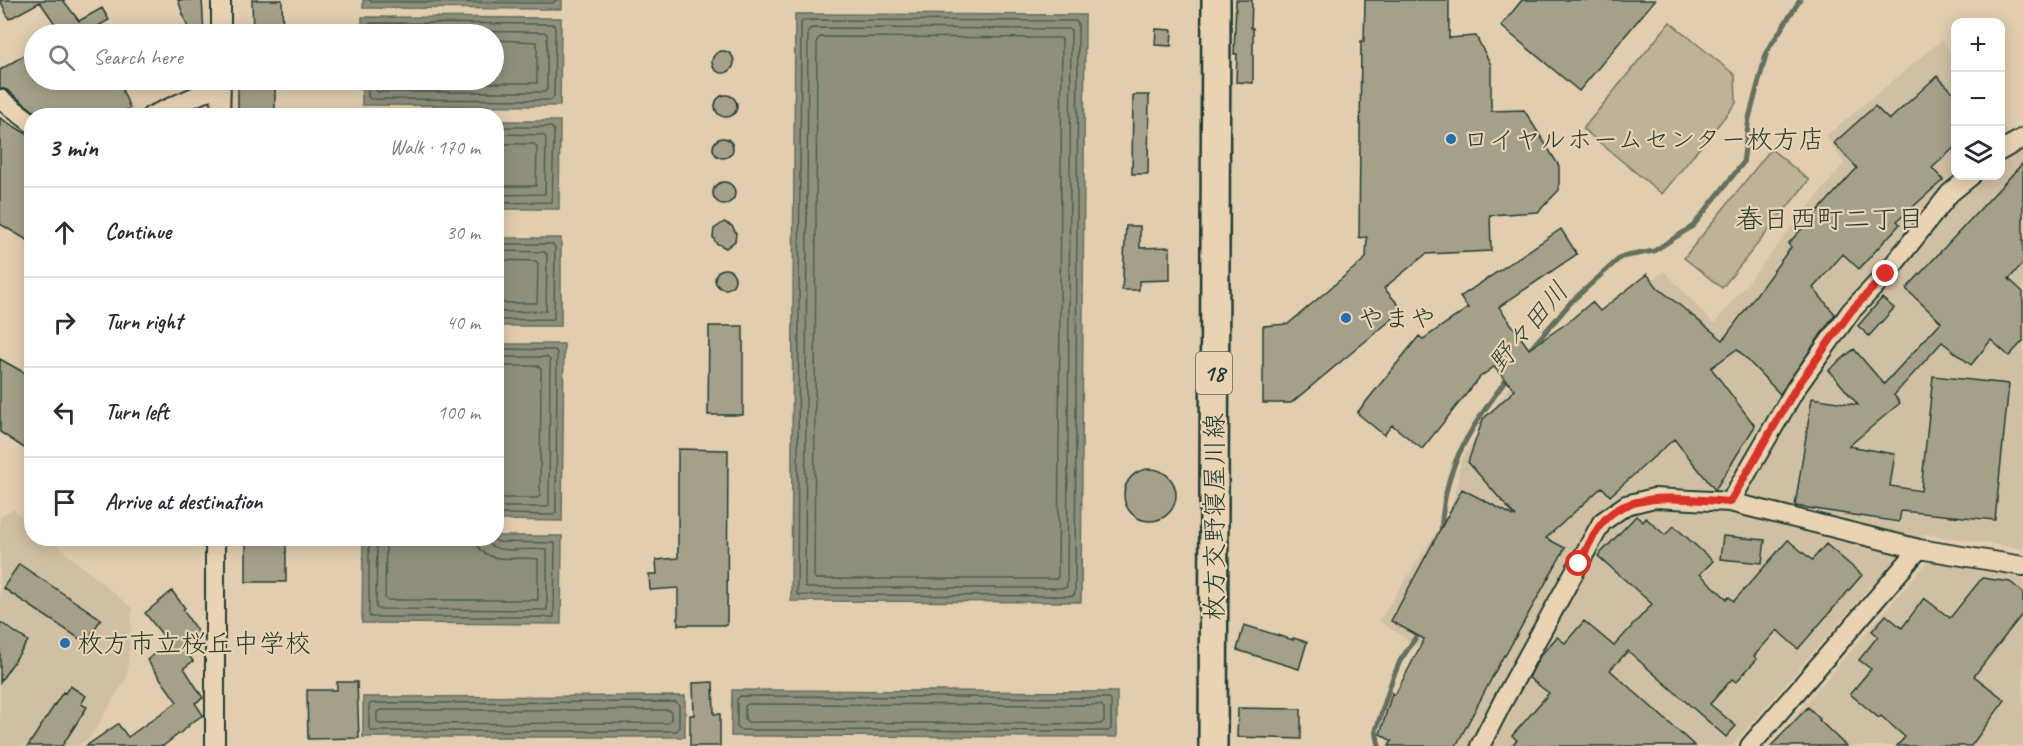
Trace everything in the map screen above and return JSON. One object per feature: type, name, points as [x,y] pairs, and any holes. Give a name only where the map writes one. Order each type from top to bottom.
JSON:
[{"type":"main road","name":"枚方交野寝屋川線","points":[[1213,746],[1216,0]]},
{"type":"street","points":[[221,0],[221,24]]},
{"type":"street","points":[[167,108],[205,90]]},
{"type":"street","points":[[220,108],[221,90]]},
{"type":"street","points":[[0,99],[24,117]]},
{"type":"street","points":[[2005,149],[2023,138]]},
{"type":"street","points":[[1730,502],[1796,388],[1851,311],[1886,274],[1950,193],[1966,180]]},
{"type":"street","points":[[1480,746],[1503,700],[1602,522],[1626,505],[1654,498],[1730,502],[1919,549],[2023,566]]},
{"type":"street","points":[[215,546],[215,746]]},
{"type":"street","points":[[1750,746],[1919,549]]},
{"type":"shaded area","points":[[1670,22],[1735,75],[1736,103],[1662,194],[1583,129]]},
{"type":"shaded area","points":[[1942,40],[1951,53],[1951,180],[2005,180],[2005,129],[2023,154],[2023,549],[1925,534],[1871,586],[1732,746],[1388,746],[1386,738],[1396,704],[1429,654],[1379,621],[1452,507],[1462,458],[1511,384],[1664,271],[1714,324],[1844,163],[1826,136]]},
{"type":"shaded area","points":[[1771,149],[1809,180],[1722,288],[1684,258]]},
{"type":"shaded area","name":"枚方市立桜丘中学校","points":[[13,509],[24,518],[24,546],[57,546],[132,608],[127,677],[90,738],[77,746],[0,746],[0,517]]},
{"type":"shaded area","points":[[1928,561],[2023,578],[2023,746],[1769,746]]},
{"type":"water","points":[[363,0],[562,0],[562,9],[363,8]]},
{"type":"water","points":[[795,14],[1085,15],[1081,602],[791,601]]},
{"type":"water","points":[[362,17],[561,18],[560,106],[362,105],[362,90],[504,90],[504,24],[362,24]]},
{"type":"water","points":[[504,121],[560,121],[559,209],[504,209]]},
{"type":"water","points":[[504,238],[561,238],[561,326],[504,326]]},
{"type":"water","points":[[504,344],[564,344],[562,521],[504,520]]},
{"type":"water","points":[[504,536],[562,536],[561,624],[362,623],[363,546],[504,546]]},
{"type":"water","points":[[732,690],[1117,692],[1117,737],[731,736]]},
{"type":"water","points":[[685,696],[685,737],[363,737],[363,697]]},
{"type":"building","points":[[0,0],[63,0],[79,21],[102,8],[109,20],[102,24],[55,24],[40,2],[9,19]]},
{"type":"building","points":[[178,0],[202,0],[203,24],[186,24]]},
{"type":"building","points":[[252,0],[282,0],[283,24],[253,24]]},
{"type":"building","points":[[1236,0],[1252,0],[1253,83],[1236,82],[1237,54],[1234,54]]},
{"type":"building","name":"ロイヤルホームセンター枚方店","points":[[1365,0],[1449,0],[1449,38],[1476,36],[1491,65],[1491,111],[1524,110],[1559,166],[1559,190],[1538,212],[1490,215],[1491,251],[1426,254],[1384,288],[1403,310],[1291,403],[1263,403],[1263,326],[1288,324],[1366,258],[1367,237],[1359,238],[1361,41],[1364,41]]},
{"type":"building","points":[[1522,0],[1655,0],[1579,91],[1501,26]]},
{"type":"building","points":[[1156,29],[1172,30],[1171,46],[1155,45]]},
{"type":"building","points":[[723,51],[731,54],[734,62],[731,70],[723,73],[715,70],[712,62],[715,54]]},
{"type":"building","points":[[24,55],[24,90],[122,90],[130,108],[30,108],[7,90],[0,88],[0,70]]},
{"type":"building","points":[[1937,76],[1951,90],[1951,151],[1932,168],[1943,180],[1897,221],[1900,224],[1859,269],[1843,254],[1813,288],[1835,314],[1780,394],[1737,349],[1711,368],[1755,426],[1715,490],[1674,439],[1610,496],[1602,487],[1546,538],[1565,548],[1504,655],[1456,746],[1389,746],[1392,741],[1380,734],[1392,693],[1395,695],[1424,639],[1391,621],[1462,489],[1516,517],[1468,462],[1483,419],[1515,390],[1494,367],[1480,377],[1422,449],[1392,425],[1384,435],[1357,413],[1419,336],[1423,339],[1468,308],[1460,297],[1561,229],[1577,254],[1499,307],[1529,349],[1567,323],[1592,302],[1600,311],[1647,274],[1658,288],[1723,340],[1791,247],[1788,244],[1857,168],[1834,143],[1875,106],[1889,120]]},
{"type":"building","points":[[238,90],[275,90],[275,108],[238,108]]},
{"type":"building","points":[[726,95],[734,98],[737,106],[734,114],[726,117],[718,114],[715,106],[718,98]]},
{"type":"building","points":[[1133,95],[1149,95],[1148,174],[1132,174]]},
{"type":"building","points":[[0,118],[24,132],[24,238],[0,224]]},
{"type":"building","points":[[723,138],[730,141],[733,148],[730,155],[723,158],[716,155],[713,148],[716,141]]},
{"type":"building","points":[[2023,163],[2023,263],[2009,279],[2023,292],[2023,341],[2009,356],[1991,340],[1971,365],[1942,342],[1894,395],[1900,403],[1849,446],[1895,454],[1890,486],[1921,491],[1933,376],[2009,384],[1995,520],[1901,511],[1899,522],[1795,506],[1812,398],[1858,405],[1829,370],[1854,349],[1884,384],[1941,322],[1906,289]]},
{"type":"building","points":[[724,182],[732,185],[735,193],[732,201],[724,204],[716,201],[713,193],[716,185]]},
{"type":"building","points":[[724,222],[732,226],[736,233],[735,241],[726,248],[716,243],[713,237],[714,229]]},
{"type":"building","points":[[1126,226],[1140,226],[1140,248],[1170,247],[1170,280],[1139,281],[1139,290],[1122,290]]},
{"type":"building","points":[[721,269],[729,269],[735,275],[735,283],[729,289],[721,289],[715,283],[715,275]]},
{"type":"building","points":[[1882,298],[1894,308],[1869,336],[1858,326]]},
{"type":"building","points":[[709,326],[743,326],[743,415],[708,415]]},
{"type":"building","points":[[0,359],[24,372],[24,448],[0,432]]},
{"type":"building","points":[[678,449],[728,450],[727,625],[678,625],[678,588],[650,590],[649,574],[657,574],[656,560],[678,558]]},
{"type":"building","points":[[1145,469],[1155,469],[1169,476],[1176,495],[1169,514],[1155,521],[1145,521],[1135,517],[1128,510],[1124,500],[1124,490],[1128,480],[1135,473]]},
{"type":"building","points":[[1636,516],[1643,522],[1646,518],[1665,535],[1674,526],[1713,561],[1700,574],[1727,599],[1729,597],[1734,601],[1788,540],[1812,560],[1826,544],[1862,575],[1798,649],[1777,630],[1754,656],[1757,659],[1736,682],[1732,679],[1710,704],[1736,726],[1726,737],[1628,651],[1610,670],[1695,746],[1511,746],[1517,740],[1512,736],[1549,693],[1529,678],[1540,656],[1557,637],[1565,643],[1584,621],[1614,646],[1652,604],[1598,556]]},
{"type":"building","points":[[1723,536],[1765,540],[1762,563],[1720,559]]},
{"type":"building","points":[[246,546],[286,546],[286,582],[246,582]]},
{"type":"building","points":[[19,564],[101,619],[86,643],[3,588]]},
{"type":"building","points":[[1982,578],[2010,582],[2023,592],[2023,613],[1974,676],[2005,700],[1971,746],[1897,746],[1905,737],[1850,694],[1871,669],[1859,660],[1878,636],[1872,631],[1886,615],[1902,628],[1924,598],[1950,618]]},
{"type":"building","points":[[172,591],[185,608],[183,610],[201,637],[184,648],[193,661],[184,668],[203,698],[195,703],[203,715],[163,746],[86,746],[118,724],[128,737],[177,702],[147,660],[169,643],[145,613]]},
{"type":"building","points":[[0,622],[28,641],[0,682]]},
{"type":"building","points":[[1244,625],[1307,642],[1299,669],[1237,650]]},
{"type":"building","points":[[337,682],[357,682],[359,738],[308,739],[307,690],[337,690]]},
{"type":"building","points":[[713,682],[714,714],[720,714],[720,746],[690,746],[690,715],[694,715],[693,683]]},
{"type":"building","points":[[70,686],[86,696],[81,704],[87,707],[62,746],[28,746],[63,692],[65,693]]},
{"type":"building","points":[[1808,707],[1819,720],[1846,746],[1771,746]]},
{"type":"building","points":[[1238,708],[1301,709],[1301,739],[1237,737]]},
{"type":"waterway","name":"野々田川","points":[[1528,352],[1572,301],[1621,257],[1654,251],[1693,226],[1743,163],[1749,118],[1767,51],[1800,0]]},
{"type":"waterway","name":"野々田川","points":[[1441,532],[1447,490],[1455,463],[1475,424],[1509,376]]},
{"type":"waterway","name":"野々田川","points":[[1379,746],[1376,730],[1392,680],[1400,661],[1420,631]]},
{"type":"place","name":"ロイヤルホームセンター枚方店","points":[[1451,139]]},
{"type":"place","name":"やまや","points":[[1346,318]]},
{"type":"place","name":"枚方市立桜丘中学校","points":[[65,643]]},
{"type":"district","name":"春日西町二丁目","points":[[1830,219]]},
{"type":"route","points":[[1579,564],[1602,522],[1626,505],[1654,498],[1730,502],[1796,388],[1851,311],[1886,274]]}]
